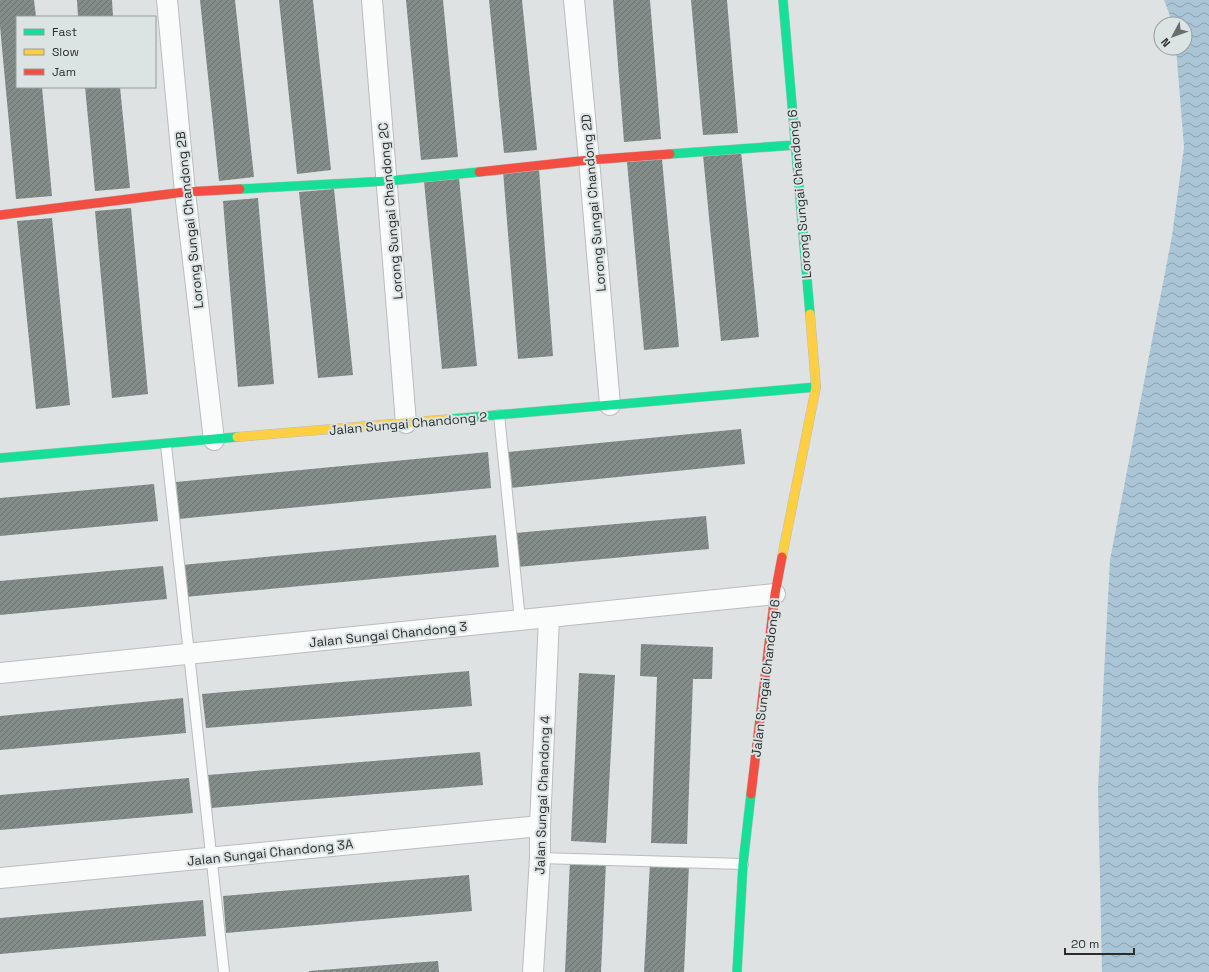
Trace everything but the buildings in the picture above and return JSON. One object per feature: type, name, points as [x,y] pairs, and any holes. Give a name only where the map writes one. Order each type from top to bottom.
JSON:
[{"type":"street","name":"Lorong Sungai Chandong 2B","points":[[168,0],[184,192],[214,440]]},
{"type":"street","name":"Lorong Sungai Chandong 2C","points":[[372,0],[388,181],[406,423]]},
{"type":"street","name":"Lorong Sungai Chandong 2D","points":[[574,0],[610,405]]},
{"type":"street","name":"Lorong Sungai Chandong 6","points":[[783,0],[816,387]]},
{"type":"street","points":[[0,215],[184,192],[388,181],[589,160],[795,145]]},
{"type":"street","name":"Jalan Sungai Chandong 2","points":[[0,455],[166,445],[816,387]]},
{"type":"street","name":"Jalan Sungai Chandong 6","points":[[737,972],[743,864],[775,594],[816,387]]},
{"type":"street","name":"Jalan Sungai Chandong 3","points":[[0,673],[775,594]]},
{"type":"street","name":"Jalan Sungai Chandong 4","points":[[533,972],[540,858],[548,618]]},
{"type":"street","name":"Jalan Sungai Chandong 3A","points":[[0,878],[540,826]]},
{"type":"lane","points":[[499,415],[520,620]]},
{"type":"lane","points":[[166,445],[224,972]]},
{"type":"lane","points":[[540,858],[743,864]]},
{"type":"water","points":[[1164,0],[1209,0],[1209,972],[1102,972],[1098,788],[1110,560],[1172,236],[1184,147],[1177,56],[1193,56],[1193,16],[1170,16]]},
{"type":"traffic: fast","points":[[783,0],[810,314]]},
{"type":"traffic: fast","points":[[670,154],[795,145]]},
{"type":"traffic: fast","points":[[240,189],[388,181],[479,172]]},
{"type":"traffic: fast","points":[[451,419],[816,387]]},
{"type":"traffic: fast","points":[[0,458],[237,437]]},
{"type":"traffic: fast","points":[[737,972],[743,864],[751,794]]},
{"type":"traffic: slow","points":[[782,557],[816,387],[810,314]]},
{"type":"traffic: slow","points":[[237,437],[451,419]]},
{"type":"traffic: jam","points":[[479,172],[589,160],[670,154]]},
{"type":"traffic: jam","points":[[0,215],[185,192],[240,189]]},
{"type":"traffic: jam","points":[[751,794],[775,594],[782,557]]}]
